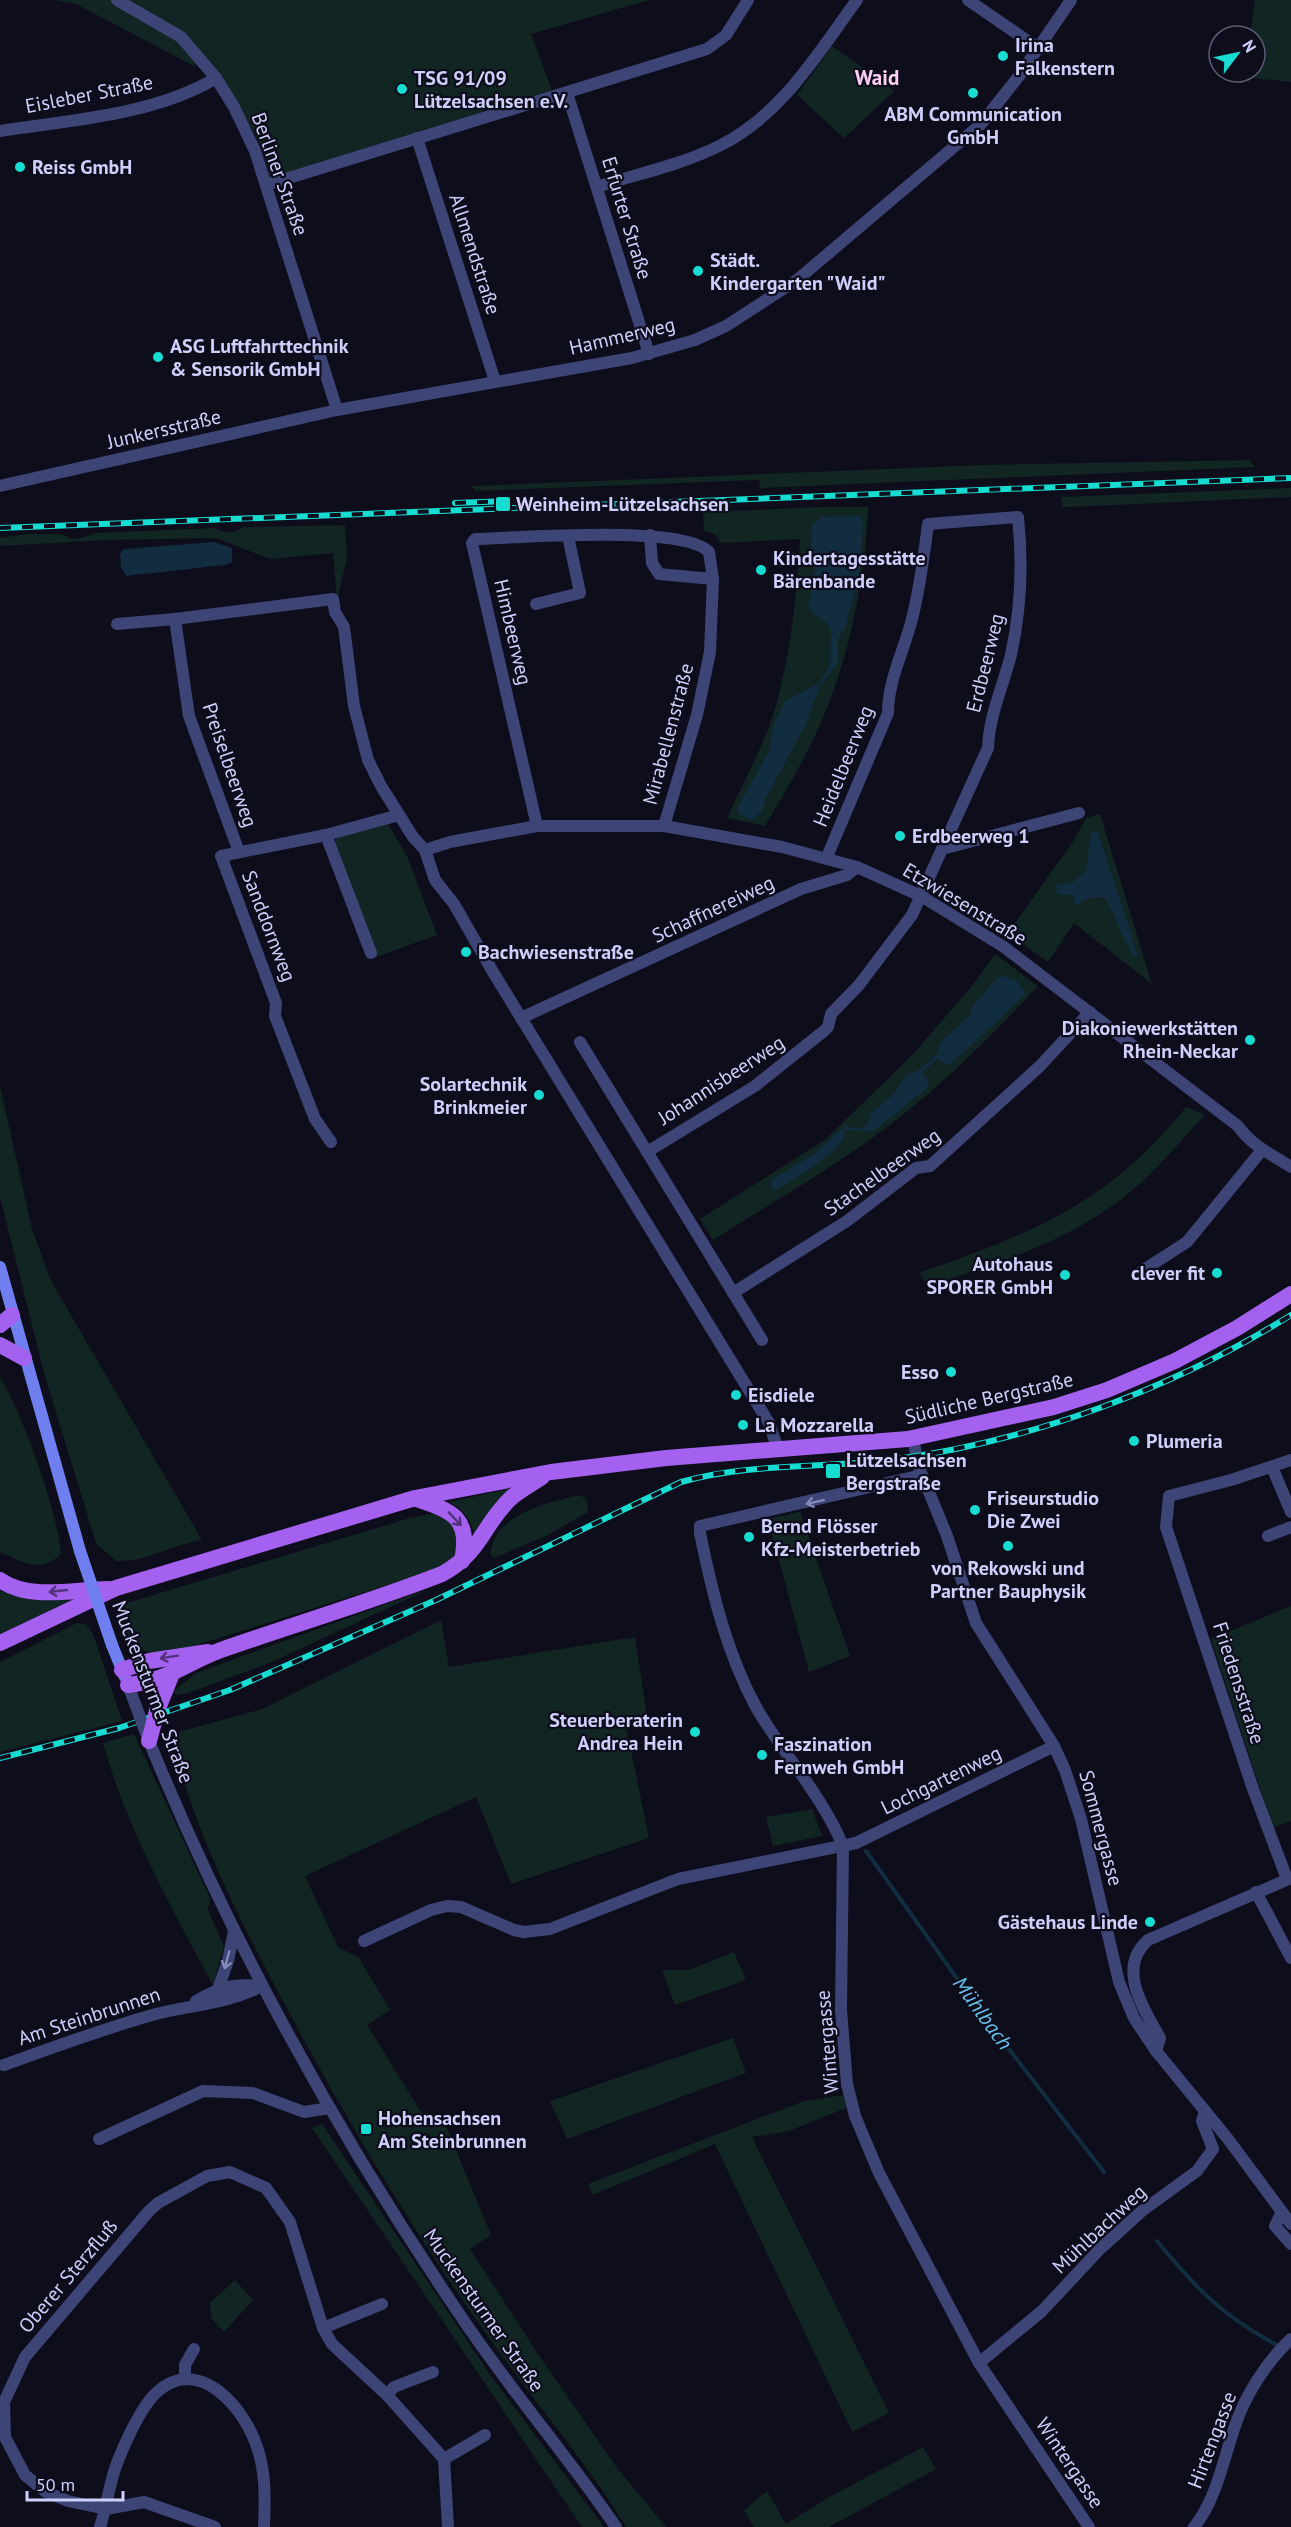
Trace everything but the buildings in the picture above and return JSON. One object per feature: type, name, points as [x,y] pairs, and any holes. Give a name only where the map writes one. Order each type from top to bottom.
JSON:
[{"type":"main road","name":"Muckensturmer Straße","points":[[0,1267],[6,1314],[24,1358],[80,1551],[125,1677]]},
{"type":"main road","name":"Südliche Bergstraße","points":[[116,1588],[415,1498],[550,1472],[666,1458],[910,1439],[1013,1418],[1107,1390],[1175,1361],[1237,1328],[1291,1294]]},
{"type":"main road","points":[[0,1345],[24,1358]]},
{"type":"main road","points":[[125,1677],[150,1683],[171,1676],[218,1651],[442,1575],[462,1561],[480,1543],[511,1498],[550,1472]]},
{"type":"main road","points":[[415,1498],[443,1508],[456,1517],[464,1533],[462,1561]]},
{"type":"main road","points":[[0,1580],[25,1590],[48,1592],[116,1588]]},
{"type":"main road","points":[[0,1643],[116,1588]]},
{"type":"main road","points":[[125,1677],[149,1661],[218,1651]]},
{"type":"main road","points":[[149,1741],[162,1691],[171,1676]]},
{"type":"street","name":"Berliner Straße","points":[[117,0],[181,38],[216,78],[242,124],[266,185],[337,410]]},
{"type":"street","points":[[266,185],[707,49],[726,35],[748,0]]},
{"type":"street","points":[[597,186],[691,158],[747,130],[771,111],[793,88],[857,0]]},
{"type":"street","points":[[968,0],[1038,48]]},
{"type":"street","name":"Hammerweg","points":[[337,410],[649,354],[694,340],[726,326],[797,280],[981,124],[1071,0]]},
{"type":"street","name":"Eisleber Straße","points":[[0,131],[112,114],[195,91],[216,78]]},
{"type":"street","name":"Erfurter Straße","points":[[567,93],[649,354]]},
{"type":"street","name":"Allmendstraße","points":[[417,138],[495,381]]},
{"type":"street","name":"Junkersstraße","points":[[0,486],[337,410]]},
{"type":"street","name":"Erdbeerweg","points":[[921,896],[988,748],[988,732],[1011,654],[1019,605],[1022,556],[1018,518],[976,520]]},
{"type":"street","name":"Heidelbeerweg","points":[[826,859],[888,713],[888,693],[912,621],[922,573],[928,524],[976,520]]},
{"type":"street","name":"Himbeerweg","points":[[536,604],[580,593],[568,536]]},
{"type":"street","points":[[650,536],[652,563],[659,574],[713,579]]},
{"type":"street","name":"Himbeerweg","points":[[537,826],[472,543],[475,539],[650,536]]},
{"type":"street","name":"Mirabellenstraße","points":[[650,536],[704,548],[712,561],[713,579],[710,652],[664,826]]},
{"type":"street","points":[[117,624],[333,599],[335,612],[344,627],[354,706],[368,760],[399,814],[424,850],[435,880],[454,904],[463,923],[770,1423],[778,1450]]},
{"type":"street","name":"Preiselbeerweg","points":[[175,619],[189,716],[239,852]]},
{"type":"street","points":[[942,849],[1079,813]]},
{"type":"street","name":"Sanddornweg","points":[[331,1142],[315,1119],[275,1016],[276,1003],[221,856],[326,835],[399,814]]},
{"type":"street","name":"Etzwiesenstraße","points":[[424,850],[450,842],[537,826],[664,826],[752,840],[857,867],[921,896],[1004,947],[1238,1126],[1262,1150],[1288,1164]]},
{"type":"street","points":[[326,835],[371,953]]},
{"type":"street","name":"Schaffnereiweg","points":[[521,1018],[801,889],[848,875],[857,867]]},
{"type":"street","name":"Johannisbeerweg","points":[[647,1152],[754,1086],[824,1031],[828,1027],[831,1014],[889,948],[912,915],[921,896]]},
{"type":"street","name":"Stachelbeerweg","points":[[733,1293],[847,1221],[916,1168],[930,1166],[1040,1066],[1090,1012]]},
{"type":"street","name":"Johannisbeerweg","points":[[580,1042],[733,1293]]},
{"type":"street","points":[[1142,1271],[1187,1242],[1262,1150]]},
{"type":"street","points":[[733,1293],[762,1340]]},
{"type":"street","name":"Sommergasse","points":[[910,1439],[958,1564],[976,1623],[1054,1746],[1065,1770],[1081,1819],[1119,1982],[1134,2018],[1156,2051],[1291,2224]]},
{"type":"street","points":[[1291,1460],[1272,1467],[1291,1512]]},
{"type":"street","name":"Friedensstraße","points":[[1272,1467],[1169,1496],[1166,1527],[1172,1551],[1209,1652],[1253,1789],[1289,1878]]},
{"type":"street","name":"Wintergasse","points":[[922,1475],[833,1498],[700,1526],[703,1550],[724,1631],[756,1706],[834,1824],[843,1846],[841,2010],[848,2084],[855,2116],[879,2173],[979,2363],[1089,2527]]},
{"type":"street","points":[[1268,1536],[1291,1527]]},
{"type":"street","name":"Muckensturmer Straße","points":[[125,1677],[149,1741],[234,1931],[330,2108],[398,2222],[459,2314],[616,2527]]},
{"type":"street","name":"Lochgartenweg","points":[[364,1941],[431,1910],[447,1906],[461,1907],[514,1930],[524,1932],[550,1929],[678,1879],[856,1843],[1054,1746]]},
{"type":"street","points":[[1156,2051],[1160,2038],[1141,2005],[1132,1971],[1138,1949],[1148,1940],[1289,1878]]},
{"type":"street","points":[[1256,1893],[1291,1958]]},
{"type":"street","points":[[218,1989],[228,1961],[234,1931]]},
{"type":"street","name":"Am Steinbrunnen","points":[[187,2006],[218,1989],[237,1983],[262,1986]]},
{"type":"street","name":"Am Steinbrunnen","points":[[4,2065],[137,2019],[187,2006],[241,1997],[262,1986]]},
{"type":"street","points":[[99,2139],[203,2091],[252,2093],[304,2112],[330,2108]]},
{"type":"street","name":"Mühlbachweg","points":[[979,2363],[1042,2311],[1100,2249],[1142,2211],[1203,2165],[1213,2149],[1202,2121],[1205,2111]]},
{"type":"street","name":"Oberer Sterzfluß","points":[[215,2527],[144,2502],[106,2509],[57,2497],[46,2492],[25,2475],[5,2436],[4,2402],[25,2357],[158,2203],[207,2176],[230,2172],[266,2188],[290,2222],[323,2328],[332,2344],[387,2395],[444,2459]]},
{"type":"street","points":[[1281,2214],[1275,2226],[1291,2244]]},
{"type":"street","points":[[323,2328],[382,2304]]},
{"type":"street","name":"Hirtengasse","points":[[1194,2527],[1205,2512],[1234,2426],[1251,2391],[1285,2345]]},
{"type":"street","points":[[185,2379],[184,2365],[194,2349]]},
{"type":"street","points":[[387,2395],[394,2387],[433,2372]]},
{"type":"street","points":[[100,2527],[111,2481],[143,2412],[156,2394],[171,2383],[185,2379],[213,2386],[234,2405],[247,2426],[258,2449],[264,2474],[264,2527]]},
{"type":"street","points":[[447,2527],[444,2459],[485,2435]]},
{"type":"green space","name":"TSG 91/09 Lützelsachsen e.V.","points":[[54,0],[649,0],[531,34],[552,90],[269,178],[252,129],[233,98],[202,56],[194,66],[76,4]]},
{"type":"green space","points":[[1255,0],[1291,0],[1291,82],[1267,80],[1267,24],[1252,24]]},
{"type":"green space","points":[[832,46],[894,91],[844,138],[797,95]]},
{"type":"green space","points":[[1249,460],[1255,467],[760,488],[759,480],[476,491],[471,486],[982,465]]},
{"type":"green space","points":[[1291,488],[1291,497],[1070,507],[1062,507],[1061,497]]},
{"type":"green space","points":[[868,507],[860,584],[844,660],[814,739],[765,826],[727,818],[757,756],[776,707],[791,634],[800,539],[722,543],[713,533],[704,531],[703,512]]},
{"type":"green space","points":[[345,525],[347,558],[337,601],[333,553],[270,559],[216,538],[108,540],[0,546],[0,538],[27,534],[61,534],[71,539],[95,533],[215,528],[229,532],[243,527]]},
{"type":"green space","points":[[1100,814],[1152,984],[1074,923],[1048,962],[1008,933],[1074,840],[1086,818]]},
{"type":"green space","points":[[387,823],[407,856],[437,935],[376,957],[334,844],[338,835]]},
{"type":"green space","points":[[995,954],[1038,986],[992,1034],[944,1080],[863,1145],[713,1240],[700,1219],[826,1139],[914,1053],[972,986]]},
{"type":"green space","points":[[0,1086],[32,1229],[51,1281],[202,1540],[128,1561],[116,1561],[96,1543],[44,1373],[0,1197]]},
{"type":"green space","points":[[1186,1107],[1205,1115],[1145,1179],[1096,1217],[1043,1245],[928,1286],[919,1273],[998,1244],[1066,1211],[1097,1192],[1157,1140]]},
{"type":"green space","points":[[0,1377],[38,1463],[53,1514],[61,1554],[46,1564],[31,1564],[0,1552]]},
{"type":"green space","points":[[513,1488],[476,1542],[468,1518],[449,1502]]},
{"type":"green space","points":[[581,1495],[587,1501],[588,1512],[546,1536],[494,1558],[490,1554],[497,1533],[516,1517],[548,1503]]},
{"type":"green space","points":[[800,1512],[850,1656],[809,1672],[768,1519]]},
{"type":"green space","points":[[438,1513],[448,1517],[462,1536],[453,1559],[438,1569],[194,1646],[153,1653],[131,1647],[120,1605],[410,1518]]},
{"type":"green space","points":[[431,1588],[272,1662],[188,1693],[177,1695],[173,1692],[196,1673]]},
{"type":"green space","points":[[0,1591],[31,1600],[78,1597],[0,1634]]},
{"type":"green space","points":[[1291,1606],[1291,1821],[1273,1828],[1211,1639]]},
{"type":"green space","points":[[441,1620],[449,1667],[635,1637],[648,1723],[626,1726],[649,1838],[511,1884],[476,1797],[305,1876],[338,1947],[359,1958],[390,2010],[367,2025],[431,2128],[444,2121],[491,2235],[470,2249],[538,2354],[617,2468],[666,2527],[626,2527],[576,2454],[488,2336],[409,2218],[313,2056],[237,1912],[206,1843],[171,1734],[262,1709]]},
{"type":"green space","points":[[77,1623],[86,1624],[93,1634],[122,1721],[0,1752],[0,1662]]},
{"type":"green space","points":[[134,1734],[210,1898],[208,1910],[224,1947],[213,1985],[151,1867],[113,1775],[103,1743]]},
{"type":"green space","points":[[812,1809],[822,1836],[773,1846],[766,1817]]},
{"type":"green space","points":[[734,1952],[746,1980],[675,2005],[662,1970],[689,1970]]},
{"type":"green space","points":[[733,2038],[746,2073],[567,2139],[550,2101]]},
{"type":"green space","points":[[844,2095],[846,2108],[789,2131],[752,2137],[889,2413],[852,2432],[715,2144],[593,2195],[588,2184],[804,2101]]},
{"type":"green space","points":[[322,2124],[493,2379],[604,2527],[582,2527],[312,2128]]},
{"type":"green space","points":[[235,2280],[253,2300],[224,2332],[211,2318],[210,2303]]},
{"type":"green space","points":[[923,2447],[936,2469],[829,2527],[754,2527],[744,2510],[767,2491],[786,2524],[826,2499]]},
{"type":"water","points":[[857,516],[861,518],[863,524],[860,572],[845,629],[838,639],[838,663],[820,685],[806,724],[766,798],[762,811],[752,820],[739,814],[738,807],[769,751],[773,726],[785,701],[818,684],[830,667],[831,631],[828,624],[812,613],[808,604],[815,569],[811,558],[812,524],[822,517]]},
{"type":"water","points":[[214,542],[232,548],[232,562],[225,565],[126,576],[121,567],[120,554],[124,549]]},
{"type":"water","points":[[1096,830],[1138,956],[1135,956],[1130,949],[1103,897],[1092,897],[1075,906],[1073,895],[1062,895],[1056,892],[1057,885],[1073,882],[1086,871],[1091,832]]},
{"type":"water","points":[[1003,976],[1017,981],[1026,994],[949,1065],[937,1059],[923,1072],[929,1083],[928,1087],[875,1130],[843,1131],[845,1135],[839,1144],[823,1160],[775,1191],[773,1190],[771,1180],[814,1154],[845,1126],[860,1129],[867,1125],[871,1113],[894,1094],[906,1075],[921,1069],[937,1054],[941,1042],[969,1016],[973,1006],[997,978]]},
{"type":"waterway","name":"Mühlbach","points":[[866,1851],[988,2022],[1104,2172]]},
{"type":"waterway","name":"Mühlbach","points":[[1157,2241],[1211,2300],[1241,2323],[1277,2345]]},
{"type":"railway","points":[[0,528],[1291,478]]},
{"type":"railway","points":[[455,503],[509,501]]},
{"type":"railway","points":[[0,1758],[119,1728],[230,1690],[436,1600],[681,1482],[734,1471],[897,1459],[1000,1439],[1102,1407],[1151,1388],[1199,1366],[1291,1315]]},
{"type":"place","name":"Irina Falkenstern","points":[[1003,56]]},
{"type":"place","name":"TSG 91/09 Lützelsachsen e.V.","points":[[402,89]]},
{"type":"place","name":"ABM Communication GmbH","points":[[973,93]]},
{"type":"place","name":"Reiss GmbH","points":[[20,167]]},
{"type":"place","name":"Städt. Kindergarten \"Waid\"","points":[[698,271]]},
{"type":"place","name":"ASG Luftfahrttechnik & Sensorik GmbH","points":[[158,357]]},
{"type":"place","name":"Weinheim-Lützelsachsen","points":[[503,504]]},
{"type":"place","name":"Kindertagesstätte Bärenbande","points":[[761,570]]},
{"type":"place","name":"Erdbeerweg 1","points":[[900,836]]},
{"type":"place","name":"Bachwiesenstraße","points":[[466,952]]},
{"type":"place","name":"Diakoniewerkstätten Rhein-Neckar","points":[[1250,1040]]},
{"type":"place","name":"Solartechnik Brinkmeier","points":[[539,1095]]},
{"type":"place","name":"clever fit","points":[[1217,1273]]},
{"type":"place","name":"Autohaus SPORER GmbH","points":[[1065,1275]]},
{"type":"place","name":"Esso","points":[[951,1372]]},
{"type":"place","name":"Eisdiele","points":[[736,1395]]},
{"type":"place","name":"La Mozzarella","points":[[743,1425]]},
{"type":"place","name":"Plumeria","points":[[1134,1441]]},
{"type":"place","name":"Lützelsachsen Bergstraße","points":[[833,1471]]},
{"type":"place","name":"Friseurstudio Die Zwei","points":[[975,1510]]},
{"type":"place","name":"Bernd Flösser Kfz-Meisterbetrieb","points":[[749,1537]]},
{"type":"place","name":"von Rekowski und Partner Bauphysik","points":[[1008,1546]]},
{"type":"place","name":"Steuerberaterin Andrea Hein","points":[[695,1732]]},
{"type":"place","name":"Faszination Fernweh GmbH","points":[[762,1755]]},
{"type":"place","name":"Gästehaus Linde","points":[[1150,1922]]},
{"type":"place","name":"Hohensachsen Am Steinbrunnen","points":[[366,2129]]},
{"type":"district","name":"Waid","points":[[877,77]]}]
